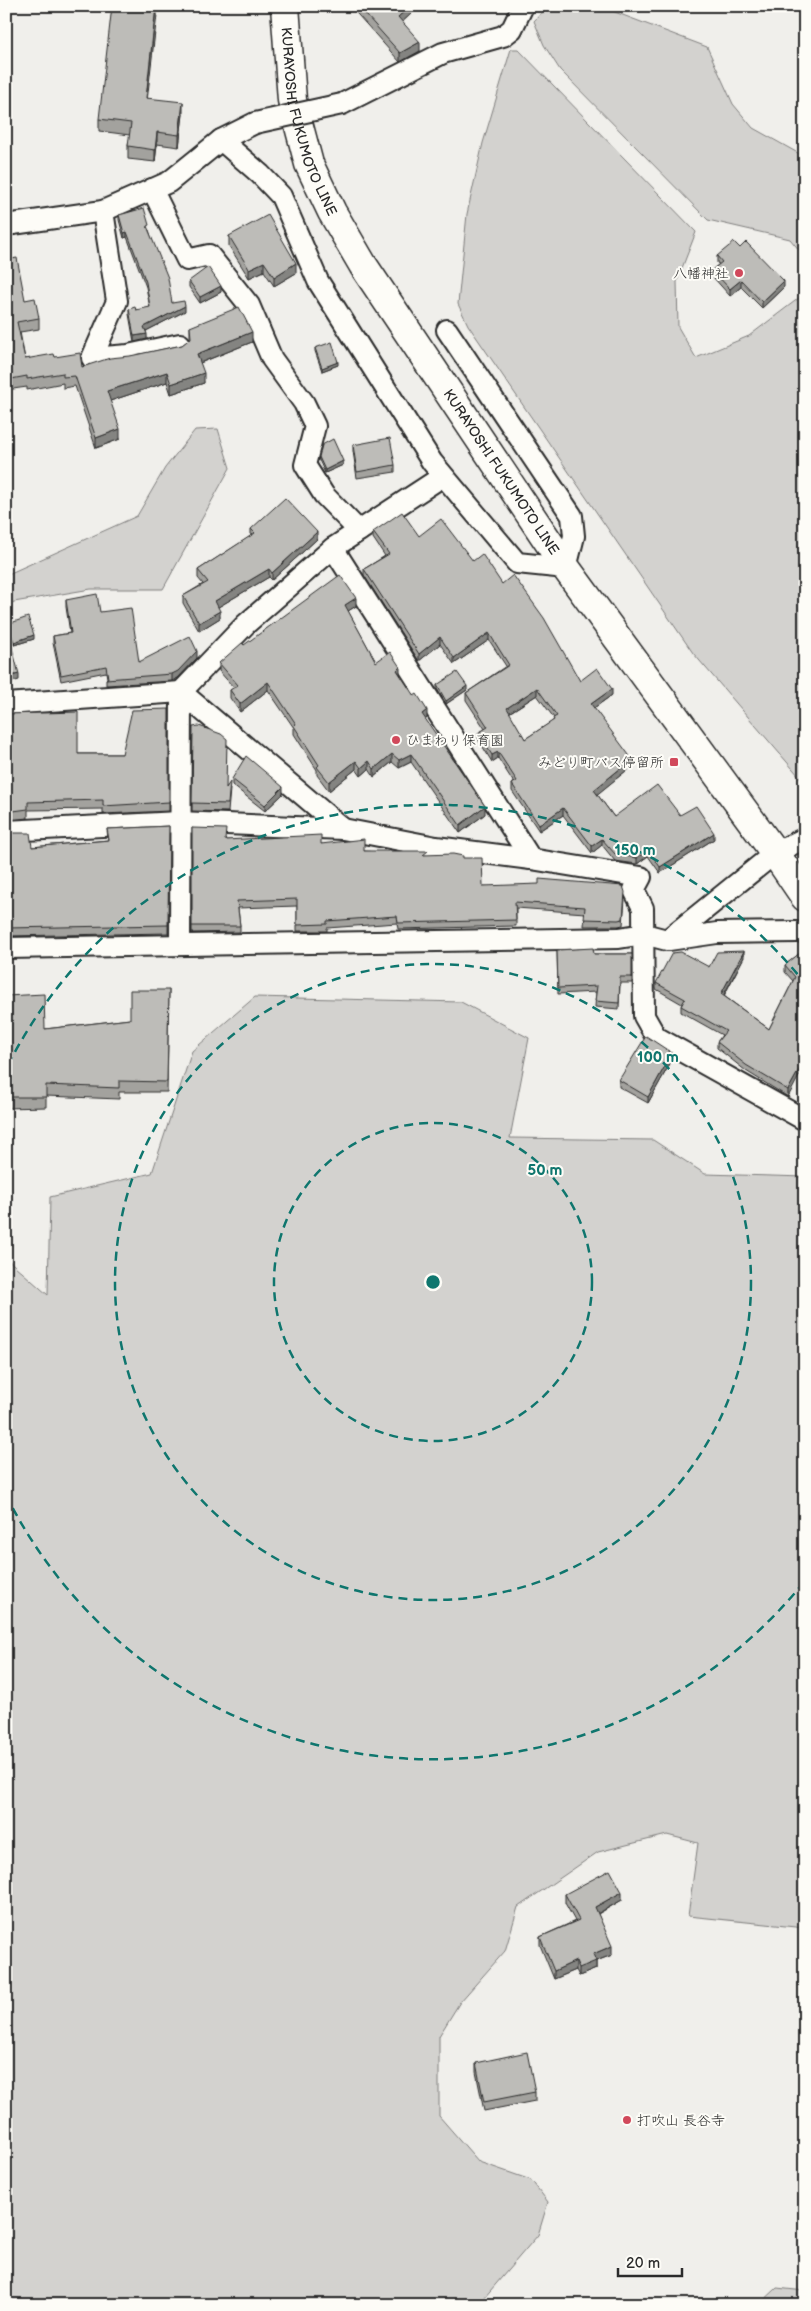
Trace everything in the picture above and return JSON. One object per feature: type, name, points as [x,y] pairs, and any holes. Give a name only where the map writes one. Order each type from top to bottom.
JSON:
[{"type":"main road","name":"KURAYOSHI FUKUMOTO LINE","points":[[285,6],[292,100],[309,164],[332,212],[363,265],[566,568],[775,853],[805,897]]},
{"type":"street","points":[[6,225],[103,210],[169,182],[221,140],[255,123],[342,104],[443,53],[503,36],[512,29],[523,6]]},
{"type":"street","points":[[221,140],[260,174],[281,196],[318,281],[443,476],[517,563],[566,568],[574,536],[572,516],[447,330]]},
{"type":"street","points":[[152,189],[187,260],[209,255],[249,305],[272,359],[304,403],[315,426],[305,465],[324,495],[359,531]]},
{"type":"street","points":[[103,210],[117,301],[92,358],[128,355],[180,344]]},
{"type":"street","points":[[6,704],[181,692],[246,624],[333,548],[443,476]]},
{"type":"street","points":[[333,548],[530,859]]},
{"type":"street","points":[[180,944],[181,692]]},
{"type":"street","points":[[181,692],[343,829]]},
{"type":"street","points":[[6,831],[179,822],[343,829],[436,847],[530,859],[641,877],[634,890],[643,908],[644,1016],[656,1037],[803,1119]]},
{"type":"street","points":[[667,940],[775,853],[805,838]]},
{"type":"street","points":[[6,948],[619,938],[644,934],[667,940],[717,933],[797,932]]},
{"type":"shaded area","points":[[548,6],[599,6],[707,47],[733,104],[753,128],[805,157],[805,257],[790,239],[708,220],[560,70],[544,45],[534,21]]},
{"type":"shaded area","points":[[511,49],[518,49],[696,232],[677,281],[678,327],[696,358],[749,336],[799,298],[805,283],[805,783],[693,653],[468,325],[458,304],[467,214],[483,143]]},
{"type":"shaded area","points":[[218,429],[230,468],[163,589],[91,589],[14,602],[6,606],[6,575],[137,516],[165,468],[195,430]]},
{"type":"shaded area","points":[[255,997],[461,1002],[529,1038],[510,1138],[653,1140],[705,1174],[805,1177],[805,1928],[688,1916],[698,1843],[667,1835],[598,1852],[518,1907],[505,1951],[460,2002],[439,2036],[439,2116],[479,2162],[531,2180],[548,2202],[538,2235],[478,2305],[6,2305],[6,1258],[48,1295],[50,1197],[152,1173],[192,1051]]},
{"type":"shaded area","points":[[777,2288],[805,2291],[805,2305],[759,2305]]},
{"type":"building","points":[[112,6],[156,6],[146,98],[183,102],[179,135],[157,132],[155,150],[128,146],[131,123],[99,119]]},
{"type":"building","points":[[358,6],[410,6],[398,17],[420,42],[400,53]]},
{"type":"building","points":[[144,208],[149,225],[147,226],[168,278],[172,303],[184,301],[185,306],[144,327],[147,334],[134,336],[129,309],[135,307],[136,310],[150,307],[146,282],[127,232],[124,233],[119,215]]},
{"type":"building","points":[[268,215],[296,263],[274,277],[264,262],[249,269],[229,236]]},
{"type":"building","points":[[734,242],[740,248],[746,242],[784,281],[762,302],[741,280],[730,289],[712,270],[722,262],[717,256]]},
{"type":"building","points":[[17,258],[25,300],[35,298],[39,318],[17,322],[25,359],[54,354],[55,357],[80,353],[82,367],[110,358],[130,356],[182,345],[191,338],[190,327],[239,307],[252,332],[197,354],[204,373],[171,384],[167,372],[107,391],[120,429],[96,438],[75,376],[63,377],[63,373],[27,379],[27,376],[6,380],[6,260]]},
{"type":"building","points":[[208,267],[221,286],[200,297],[189,281]]},
{"type":"building","points":[[332,342],[338,362],[322,368],[315,348]]},
{"type":"building","points":[[390,438],[395,465],[357,472],[353,445]]},
{"type":"building","points":[[333,439],[343,461],[325,470],[319,457],[322,445]]},
{"type":"building","points":[[285,498],[317,532],[272,573],[269,569],[215,601],[220,611],[199,623],[183,596],[208,582],[198,570],[255,533],[251,529]]},
{"type":"building","points":[[402,512],[419,536],[441,519],[473,561],[482,554],[502,584],[513,575],[544,618],[580,681],[597,668],[612,689],[591,704],[632,759],[594,790],[614,817],[657,785],[680,815],[696,806],[714,833],[660,867],[648,849],[637,858],[615,854],[602,839],[592,846],[563,808],[539,825],[512,784],[517,781],[498,752],[492,755],[478,733],[488,727],[466,693],[509,665],[489,633],[454,658],[440,637],[419,654],[364,569],[389,554],[373,532]],"holes":[[[537,688],[557,716],[525,739],[507,708]]]},
{"type":"building","points":[[340,575],[356,598],[345,605],[376,662],[390,652],[400,667],[397,670],[414,696],[417,694],[427,710],[422,714],[485,806],[460,825],[411,754],[399,760],[392,754],[374,769],[369,761],[361,768],[356,761],[329,782],[317,767],[319,765],[294,726],[296,724],[268,682],[240,704],[230,690],[238,685],[219,663],[242,643],[244,645]]},
{"type":"building","points":[[97,594],[100,612],[131,608],[139,662],[190,636],[197,651],[178,671],[172,674],[106,679],[108,678],[106,666],[61,675],[53,636],[71,633],[66,600]]},
{"type":"building","points":[[28,617],[34,635],[14,642],[8,624]]},
{"type":"building","points":[[11,644],[19,674],[6,677],[6,645]]},
{"type":"building","points":[[457,672],[467,686],[446,701],[437,685]]},
{"type":"building","points":[[169,709],[169,802],[103,806],[103,800],[28,802],[28,809],[6,812],[6,714],[78,712],[78,754],[122,754],[132,710]]},
{"type":"building","points":[[199,726],[221,734],[227,739],[226,788],[230,782],[228,804],[192,803],[193,727]]},
{"type":"building","points":[[246,756],[283,787],[265,805],[232,779]]},
{"type":"building","points":[[169,826],[168,925],[6,928],[6,833],[30,833],[32,847],[109,840],[107,829]]},
{"type":"building","points":[[192,828],[226,829],[225,840],[321,835],[321,844],[364,839],[364,851],[428,851],[423,855],[453,854],[463,856],[463,858],[482,858],[483,886],[539,884],[539,879],[623,886],[625,892],[623,919],[584,919],[585,907],[515,902],[516,920],[398,923],[397,916],[327,921],[327,924],[297,925],[297,899],[237,901],[240,926],[192,926]]},
{"type":"building","points":[[593,948],[594,954],[632,954],[632,977],[620,977],[619,1003],[595,1001],[597,986],[558,988],[557,950]]},
{"type":"building","points":[[744,951],[721,994],[769,1029],[795,977],[785,965],[800,953],[805,958],[805,989],[802,991],[805,992],[805,1059],[788,1090],[746,1065],[717,1042],[726,1031],[681,1006],[685,999],[656,983],[672,953],[681,952],[709,967],[717,952]]},
{"type":"building","points":[[130,990],[169,990],[167,1082],[119,1081],[119,1088],[46,1085],[46,1097],[6,1097],[6,996],[44,994],[45,1029],[130,1019]]},
{"type":"building","points":[[646,1036],[672,1053],[648,1097],[619,1080]]},
{"type":"building","points":[[610,1870],[622,1892],[595,1907],[612,1946],[593,1954],[596,1961],[579,1968],[576,1961],[554,1971],[540,1937],[579,1920],[565,1894]]},
{"type":"building","points":[[527,2052],[535,2092],[484,2102],[476,2063]]},
{"type":"place","name":"八幡神社","points":[[739,273]]},
{"type":"place","name":"ひまわり保育園","points":[[396,740]]},
{"type":"place","name":"みどり町バス停留所","points":[[674,762]]},
{"type":"place","name":"打吹山 長谷寺","points":[[627,2120]]}]
